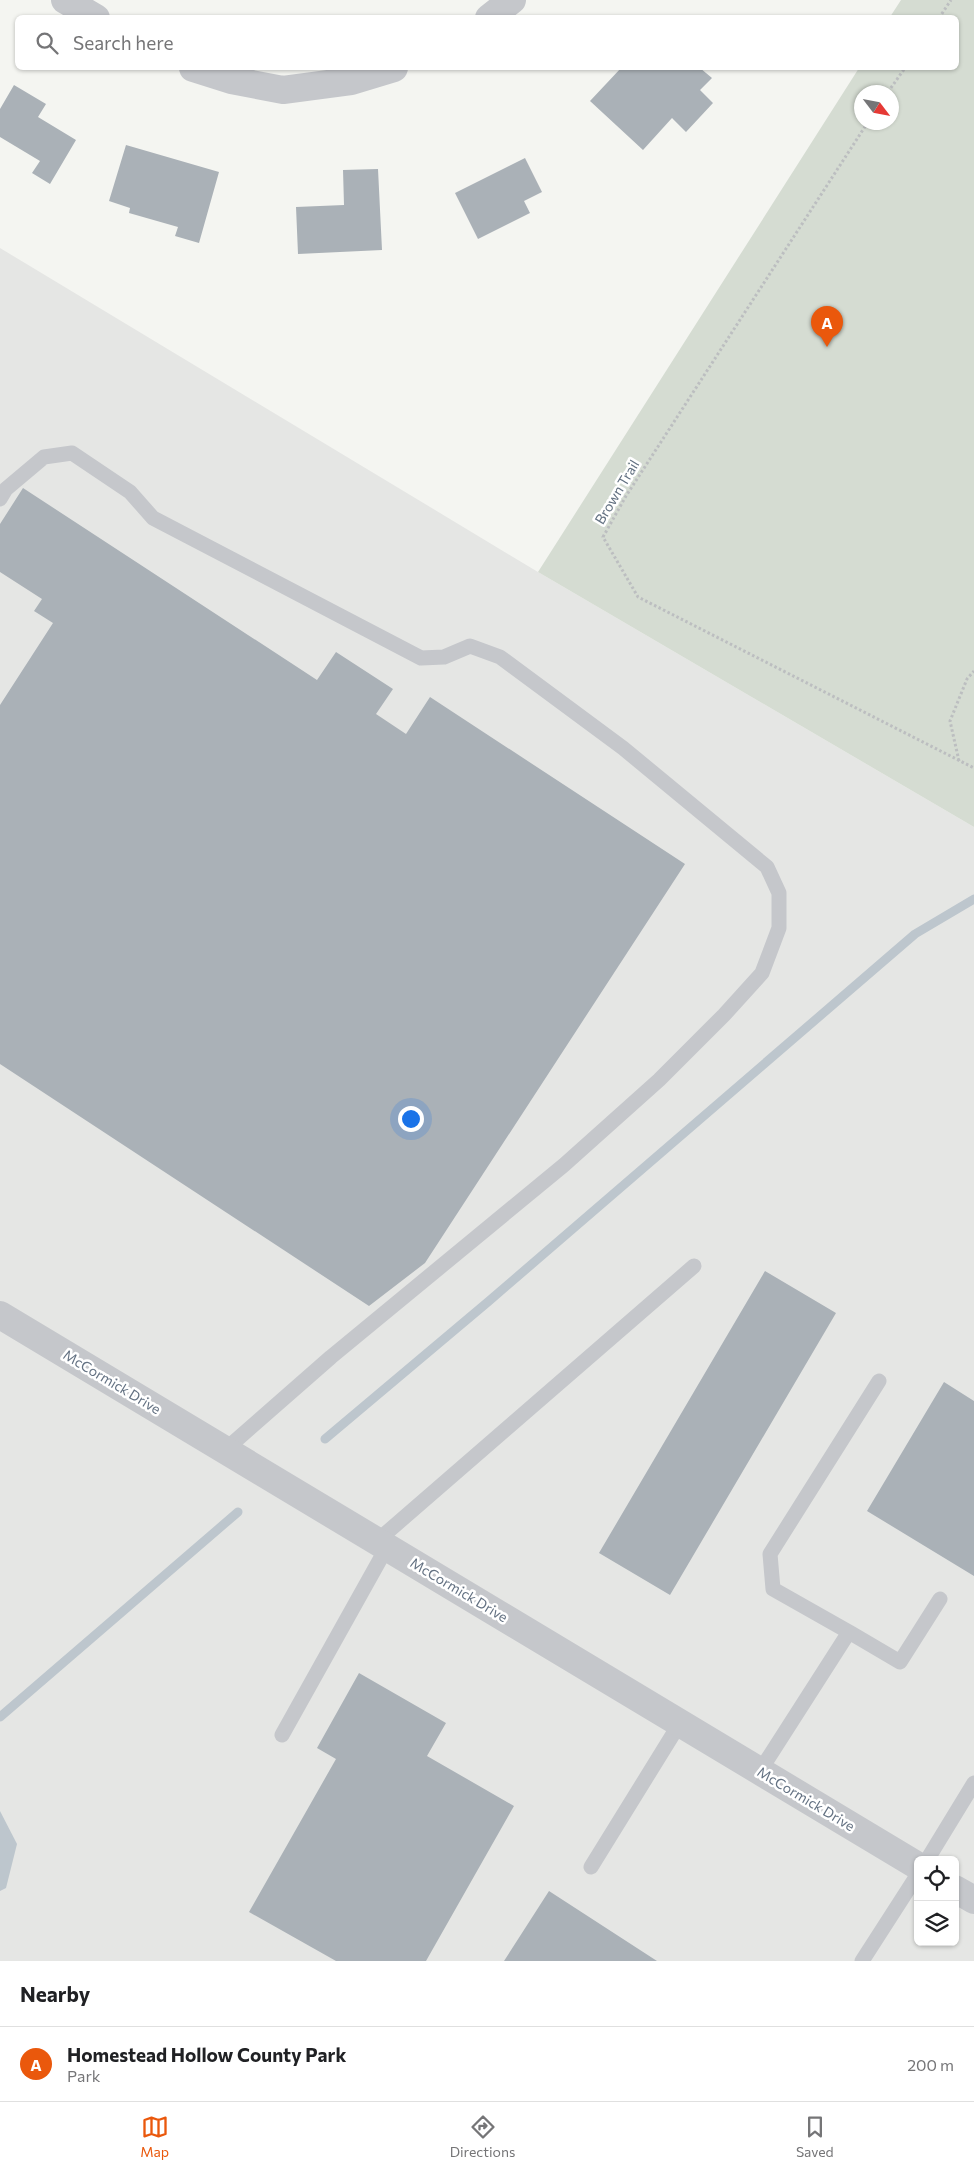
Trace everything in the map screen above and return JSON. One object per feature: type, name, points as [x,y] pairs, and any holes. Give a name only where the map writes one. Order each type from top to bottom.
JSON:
[{"type":"street","points":[[65,0],[91,15]]},
{"type":"street","points":[[493,15],[512,0]]},
{"type":"street","points":[[199,70],[231,80],[283,90],[351,81],[387,70]]},
{"type":"street","name":"McCormick Drive","points":[[0,1315],[914,1864]]},
{"type":"street","points":[[959,1891],[974,1900]]},
{"type":"lane","points":[[0,499],[6,489],[44,457],[72,453],[130,492],[154,518],[421,658],[444,656],[470,646],[500,657],[623,748],[767,867],[779,893],[779,928],[762,973],[679,1060],[564,1166],[331,1357],[225,1450]]},
{"type":"lane","points":[[282,1735],[382,1544],[694,1266]]},
{"type":"lane","points":[[879,1381],[770,1554],[773,1589],[900,1662],[940,1599]]},
{"type":"lane","points":[[760,1771],[849,1632]]},
{"type":"lane","points":[[591,1867],[680,1723]]},
{"type":"lane","points":[[928,1856],[974,1783]]},
{"type":"lane","points":[[862,1961],[914,1880]]},
{"type":"path","points":[[941,15],[951,0]]},
{"type":"path","points":[[893,85],[904,70]]},
{"type":"path","name":"Brown Trail","points":[[863,130],[626,496],[603,536],[638,597],[818,687],[959,762]]},
{"type":"path","points":[[974,671],[967,679],[950,721],[959,762],[974,768]]},
{"type":"shaded area","points":[[901,0],[974,0],[974,827],[538,572],[858,70],[959,70],[959,15],[891,15]]},
{"type":"shaded area","points":[[0,248],[538,572],[974,827],[974,1961],[0,1961]]},
{"type":"shaded area","points":[[0,1811],[17,1844],[6,1888],[0,1891]]},
{"type":"building","points":[[619,70],[702,70],[712,78],[700,90],[713,103],[686,132],[672,118],[643,150],[590,101]]},
{"type":"building","points":[[14,85],[46,104],[38,117],[76,140],[50,184],[32,173],[40,161],[0,137],[0,109]]},
{"type":"building","points":[[126,145],[219,172],[199,243],[175,236],[178,227],[129,213],[130,208],[109,201]]},
{"type":"building","points":[[525,158],[542,192],[524,201],[530,213],[478,239],[455,193]]},
{"type":"building","points":[[378,169],[382,250],[298,254],[296,207],[344,205],[343,170]]},
{"type":"building","points":[[23,488],[317,680],[336,652],[393,689],[376,714],[406,734],[430,697],[685,864],[425,1263],[369,1306],[0,1064],[0,705],[53,623],[34,611],[42,599],[0,572],[0,524]]},
{"type":"building","points":[[765,1271],[836,1313],[670,1595],[599,1553]]},
{"type":"building","points":[[944,1382],[974,1401],[974,1576],[867,1511]]},
{"type":"building","points":[[359,1673],[446,1723],[427,1756],[514,1806],[426,1961],[336,1961],[249,1912],[336,1759],[317,1748]]},
{"type":"building","points":[[549,1891],[657,1961],[504,1961]]},
{"type":"waterway","points":[[325,1439],[489,1301],[915,934],[974,899]]},
{"type":"waterway","points":[[0,1717],[238,1512]]},
{"type":"place","name":"Homestead Hollow County Park","points":[[827,347]]}]
